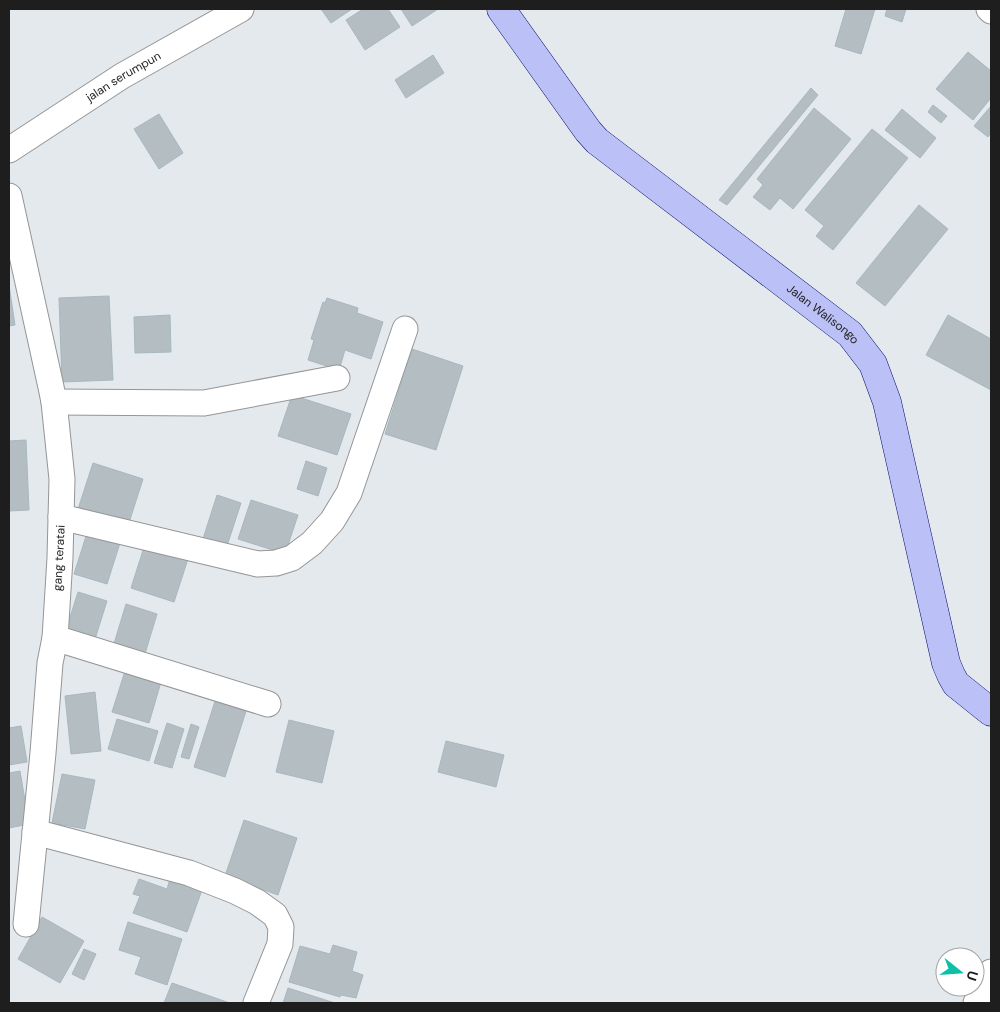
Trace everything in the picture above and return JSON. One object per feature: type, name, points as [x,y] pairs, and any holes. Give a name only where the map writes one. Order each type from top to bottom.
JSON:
[{"type":"street","name":"jalan serumpun","points":[[9,150],[122,76],[241,9]]},
{"type":"street","name":"Jalan Walisongo","points":[[501,9],[597,141],[850,334],[873,364],[887,402],[946,663],[956,684],[991,712]]},
{"type":"street","name":"gang teratai","points":[[9,196],[54,402],[62,479],[55,638],[50,663],[26,924]]},
{"type":"street","points":[[61,517],[258,564],[276,563],[292,558],[312,543],[332,521],[349,492],[405,329]]},
{"type":"street","points":[[54,402],[204,404],[337,378]]},
{"type":"street","points":[[55,638],[268,704]]},
{"type":"street","points":[[35,832],[189,873],[242,894],[257,902],[274,915],[281,927],[280,944],[256,1003]]},
{"type":"street","points":[[976,1003],[991,972]]},
{"type":"building","points":[[321,9],[352,9],[331,23]]},
{"type":"building","points":[[363,9],[388,9],[400,27],[365,50],[346,20]]},
{"type":"building","points":[[401,9],[438,9],[412,26]]},
{"type":"building","points":[[846,9],[875,9],[861,54],[835,46]]},
{"type":"building","points":[[887,9],[906,9],[902,22],[885,16]]},
{"type":"building","points":[[968,52],[991,71],[991,98],[973,120],[936,89]]},
{"type":"building","points":[[433,55],[444,73],[406,98],[395,80]]},
{"type":"building","points":[[811,88],[818,95],[727,205],[719,200]]},
{"type":"building","points":[[933,105],[947,116],[941,123],[928,112]]},
{"type":"building","points":[[991,106],[991,133],[988,137],[974,126]]},
{"type":"building","points":[[814,108],[851,139],[793,209],[780,198],[770,210],[753,197],[763,185],[757,179]]},
{"type":"building","points":[[902,109],[936,138],[920,158],[885,130]]},
{"type":"building","points":[[159,114],[183,153],[159,169],[134,129]]},
{"type":"building","points":[[872,129],[908,158],[833,250],[816,236],[824,226],[805,210]]},
{"type":"building","points":[[919,205],[948,229],[885,306],[856,283]]},
{"type":"building","points":[[9,285],[15,325],[9,326]]},
{"type":"building","points":[[109,296],[113,380],[62,382],[59,298]]},
{"type":"building","points":[[327,298],[358,308],[357,313],[383,322],[371,359],[345,350],[339,370],[308,360],[314,340],[311,339],[323,302],[325,303]]},
{"type":"building","points":[[170,315],[171,352],[135,353],[134,317]]},
{"type":"building","points":[[948,315],[991,339],[991,390],[926,355]]},
{"type":"building","points":[[412,349],[463,366],[436,450],[385,434]]},
{"type":"building","points":[[292,395],[351,414],[337,455],[278,436]]},
{"type":"building","points":[[26,440],[29,510],[9,511],[9,441]]},
{"type":"building","points":[[306,461],[327,468],[318,496],[297,489]]},
{"type":"building","points":[[93,463],[143,479],[127,529],[77,512]]},
{"type":"building","points":[[217,495],[241,503],[225,552],[201,545]]},
{"type":"building","points":[[251,500],[298,515],[285,554],[238,539]]},
{"type":"building","points":[[87,533],[120,543],[107,584],[74,574]]},
{"type":"building","points":[[145,544],[188,559],[174,602],[131,588]]},
{"type":"building","points":[[78,592],[107,601],[95,639],[66,630]]},
{"type":"building","points":[[126,604],[157,614],[144,657],[113,647]]},
{"type":"building","points":[[125,671],[161,682],[149,723],[112,712]]},
{"type":"building","points":[[95,692],[101,751],[71,754],[65,696]]},
{"type":"building","points":[[216,698],[247,708],[225,777],[194,767]]},
{"type":"building","points":[[117,719],[158,731],[149,761],[108,749]]},
{"type":"building","points":[[289,720],[334,731],[322,783],[276,772]]},
{"type":"building","points":[[167,723],[184,729],[172,768],[154,763]]},
{"type":"building","points":[[191,724],[199,727],[189,759],[181,757]]},
{"type":"building","points":[[21,726],[27,762],[9,765],[9,728]]},
{"type":"building","points":[[446,741],[504,755],[496,787],[438,772]]},
{"type":"building","points":[[20,771],[29,824],[9,828],[9,773]]},
{"type":"building","points":[[62,774],[95,780],[85,829],[52,823]]},
{"type":"building","points":[[244,820],[297,838],[278,895],[225,876]]},
{"type":"building","points":[[139,879],[167,889],[170,879],[202,890],[187,932],[133,913],[140,896],[133,894]]},
{"type":"building","points":[[42,917],[84,941],[60,983],[18,959]]},
{"type":"building","points":[[128,922],[182,939],[167,985],[135,974],[141,957],[119,950]]},
{"type":"building","points":[[333,945],[357,952],[352,971],[363,975],[356,998],[341,995],[340,997],[289,982],[300,946],[330,954]]},
{"type":"building","points":[[84,949],[96,954],[84,980],[72,974]]},
{"type":"building","points":[[172,983],[227,1002],[164,1003]]},
{"type":"building","points":[[288,988],[335,1003],[283,1003]]}]
